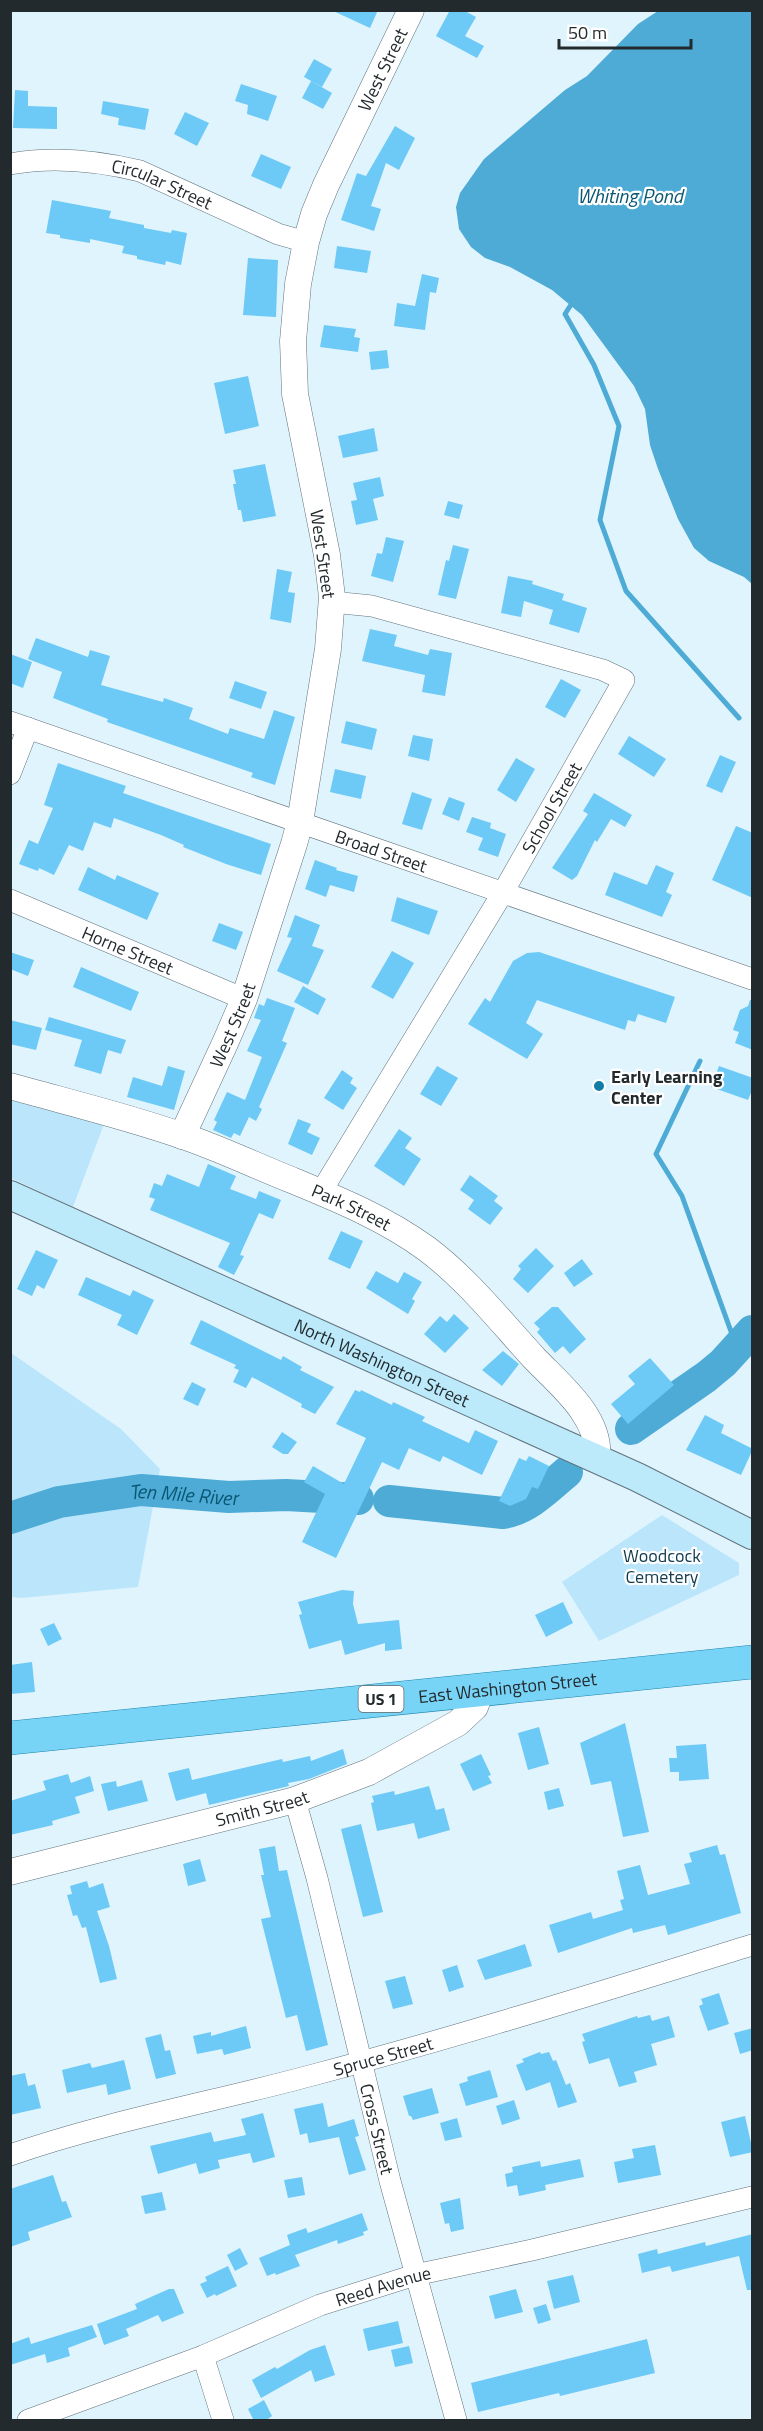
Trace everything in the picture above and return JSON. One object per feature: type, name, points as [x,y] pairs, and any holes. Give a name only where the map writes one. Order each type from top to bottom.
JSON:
[{"type":"main road","name":"North Washington Street","points":[[10,1195],[597,1459],[753,1535]]},
{"type":"main road","name":"East Washington Street","points":[[10,1738],[753,1662]]},
{"type":"street","name":"West Street","points":[[182,1136],[243,999],[300,822],[327,648],[332,602],[327,555],[295,394],[292,341],[298,284],[306,242],[326,185],[411,10]]},
{"type":"street","name":"Circular Street","points":[[10,164],[44,160],[69,161],[120,166],[140,171],[278,234],[306,242]]},
{"type":"street","name":"School Street","points":[[321,1192],[502,894],[624,680],[603,670],[372,606],[332,602]]},
{"type":"street","name":"Broad Street","points":[[20,725],[502,894],[753,979]]},
{"type":"street","points":[[10,774],[20,725]]},
{"type":"street","name":"Horne Street","points":[[10,900],[243,999]]},
{"type":"street","name":"Park Street","points":[[10,1086],[182,1136],[321,1192],[405,1234],[457,1275],[574,1400],[596,1438],[597,1459]]},
{"type":"street","name":"Smith Street","points":[[10,1872],[295,1800],[369,1772],[458,1723],[475,1707],[482,1688]]},
{"type":"street","name":"Cross Street","points":[[295,1800],[415,2275],[456,2421]]},
{"type":"street","name":"Spruce Street","points":[[10,2155],[64,2138],[361,2062],[531,2014],[753,1945]]},
{"type":"street","name":"Reed Avenue","points":[[28,2421],[203,2356],[320,2305],[415,2275],[532,2250],[753,2196]]},
{"type":"street","points":[[203,2356],[223,2421]]},
{"type":"green space","points":[[10,1098],[104,1124],[73,1207],[11,1178]]},
{"type":"green space","points":[[11,1353],[121,1429],[160,1469],[138,1587],[11,1597]]},
{"type":"green space","name":"Woodcock Cemetery","points":[[662,1515],[739,1563],[739,1575],[599,1641],[562,1582]]},
{"type":"water","name":"Whiting Pond","points":[[658,11],[752,11],[752,584],[744,577],[709,561],[694,548],[678,519],[658,469],[650,445],[645,409],[634,386],[582,315],[552,290],[510,267],[485,258],[471,247],[459,229],[456,207],[460,193],[484,159],[565,90],[587,76],[638,24]]},
{"type":"building","points":[[331,10],[378,10],[370,28]]},
{"type":"building","points":[[450,10],[463,10],[476,17],[465,36],[484,46],[477,58],[436,36]]},
{"type":"building","points":[[314,59],[332,69],[322,87],[304,77]]},
{"type":"building","points":[[311,81],[332,93],[323,109],[302,98]]},
{"type":"building","points":[[241,84],[277,96],[268,121],[247,114],[248,105],[235,101]]},
{"type":"building","points":[[15,90],[28,91],[28,106],[57,107],[57,129],[13,128]]},
{"type":"building","points":[[103,101],[149,109],[145,130],[118,125],[119,118],[101,114]]},
{"type":"building","points":[[185,112],[209,123],[197,146],[174,134]]},
{"type":"building","points":[[395,126],[415,138],[399,170],[386,163],[371,206],[381,209],[374,231],[341,220],[357,173],[366,176]]},
{"type":"building","points":[[261,154],[291,167],[281,189],[251,176]]},
{"type":"building","points":[[52,200],[111,211],[109,218],[144,225],[144,228],[171,233],[172,230],[187,233],[181,265],[166,261],[165,265],[137,259],[137,256],[122,253],[124,246],[90,239],[90,243],[60,238],[60,235],[46,233]]},
{"type":"building","points":[[337,246],[371,251],[367,273],[334,268]]},
{"type":"building","points":[[248,258],[278,260],[276,317],[243,315]]},
{"type":"building","points":[[422,274],[439,278],[436,293],[430,292],[425,330],[394,326],[397,303],[415,306]]},
{"type":"building","points":[[324,325],[356,329],[354,337],[360,338],[358,352],[320,347]]},
{"type":"building","points":[[387,350],[389,368],[371,370],[369,352]]},
{"type":"building","points":[[248,376],[259,426],[225,434],[214,383]]},
{"type":"building","points":[[374,428],[378,451],[343,458],[338,436]]},
{"type":"building","points":[[265,464],[276,516],[243,522],[233,484],[236,484],[233,470]]},
{"type":"building","points":[[380,477],[384,496],[373,499],[378,520],[356,525],[351,501],[357,500],[353,483]]},
{"type":"building","points":[[448,501],[463,505],[459,519],[444,515]]},
{"type":"building","points":[[386,537],[404,541],[393,582],[371,576],[377,553],[382,554]]},
{"type":"building","points":[[453,545],[469,549],[456,599],[438,595],[446,560],[449,561]]},
{"type":"building","points":[[277,569],[292,572],[288,592],[295,593],[291,623],[270,619]]},
{"type":"building","points":[[508,576],[533,581],[532,584],[564,594],[562,600],[587,608],[579,633],[549,624],[553,610],[524,601],[521,617],[501,613]]},
{"type":"building","points":[[370,629],[397,635],[394,646],[428,655],[430,649],[452,653],[445,696],[422,692],[425,675],[362,661]]},
{"type":"building","points":[[36,638],[88,657],[90,650],[110,656],[101,685],[163,702],[164,698],[193,708],[189,719],[228,734],[230,728],[264,739],[274,710],[295,717],[275,785],[251,777],[253,773],[107,722],[108,719],[53,698],[62,672],[28,659]]},
{"type":"building","points":[[10,654],[32,662],[23,688],[10,683]]},
{"type":"building","points":[[561,679],[581,690],[565,718],[545,707]]},
{"type":"building","points":[[235,681],[267,692],[261,709],[229,698]]},
{"type":"building","points":[[346,721],[377,729],[372,750],[341,743]]},
{"type":"building","points":[[413,735],[433,739],[429,761],[408,756]]},
{"type":"building","points":[[629,736],[666,759],[654,777],[618,754]]},
{"type":"building","points":[[720,755],[736,762],[722,793],[706,786]]},
{"type":"building","points":[[516,758],[535,769],[516,802],[497,790]]},
{"type":"building","points":[[58,763],[126,786],[123,793],[271,844],[261,875],[226,864],[183,847],[184,845],[161,835],[114,818],[111,828],[94,822],[83,851],[69,845],[54,875],[39,868],[38,871],[19,864],[29,840],[38,844],[53,808],[44,805]]},
{"type":"building","points":[[335,769],[366,776],[361,799],[330,792]]},
{"type":"building","points":[[412,792],[432,799],[422,830],[402,824]]},
{"type":"building","points":[[594,793],[632,815],[625,827],[611,819],[597,842],[595,840],[577,876],[572,880],[552,868],[588,814],[583,811]]},
{"type":"building","points":[[449,797],[465,803],[459,821],[442,814]]},
{"type":"building","points":[[472,817],[491,823],[490,828],[506,834],[498,857],[478,850],[483,838],[466,832]]},
{"type":"building","points":[[736,826],[753,833],[753,898],[712,880]]},
{"type":"building","points":[[315,860],[337,868],[336,870],[358,876],[354,892],[330,885],[326,897],[305,889]]},
{"type":"building","points":[[656,865],[674,873],[666,892],[672,895],[662,917],[605,895],[614,872],[647,885]]},
{"type":"building","points":[[88,867],[115,880],[117,875],[159,893],[147,920],[78,890]]},
{"type":"building","points":[[397,897],[438,911],[429,935],[391,921]]},
{"type":"building","points":[[295,915],[320,925],[312,946],[324,950],[308,985],[277,971],[292,938],[287,937]]},
{"type":"building","points":[[219,923],[243,932],[236,950],[212,941]]},
{"type":"building","points":[[392,951],[414,963],[393,999],[371,987]]},
{"type":"building","points":[[10,952],[34,960],[28,976],[10,969]]},
{"type":"building","points":[[539,952],[675,997],[666,1023],[638,1014],[635,1022],[628,1020],[625,1030],[537,1000],[526,1023],[543,1034],[527,1059],[468,1024],[485,998],[490,1002],[513,961],[527,953]]},
{"type":"building","points":[[81,967],[139,992],[131,1011],[73,987]]},
{"type":"building","points":[[303,986],[326,999],[318,1015],[294,1002]]},
{"type":"building","points":[[267,998],[295,1008],[282,1041],[287,1043],[259,1107],[262,1109],[256,1121],[249,1117],[240,1136],[234,1133],[231,1138],[213,1130],[217,1122],[214,1120],[227,1092],[245,1100],[262,1057],[247,1051],[261,1020],[254,1018],[259,1004],[264,1006]]},
{"type":"building","points":[[750,1000],[753,1000],[753,1050],[735,1043],[739,1032],[733,1030],[740,1010],[748,1006]]},
{"type":"building","points":[[49,1017],[126,1040],[121,1054],[108,1050],[101,1074],[74,1066],[82,1040],[45,1030]]},
{"type":"building","points":[[10,1020],[42,1028],[36,1050],[10,1044]]},
{"type":"building","points":[[168,1066],[185,1071],[174,1110],[127,1097],[133,1077],[162,1086]]},
{"type":"building","points":[[437,1066],[458,1078],[441,1106],[420,1094]]},
{"type":"building","points":[[719,1066],[753,1078],[753,1088],[748,1100],[711,1087]]},
{"type":"building","points":[[342,1070],[353,1078],[350,1083],[357,1088],[343,1110],[324,1098]]},
{"type":"building","points":[[298,1119],[311,1124],[307,1132],[320,1138],[312,1155],[288,1144]]},
{"type":"building","points":[[399,1129],[412,1138],[405,1148],[421,1159],[404,1186],[374,1166]]},
{"type":"building","points":[[208,1164],[236,1176],[230,1189],[256,1199],[259,1191],[281,1200],[273,1219],[259,1213],[240,1255],[244,1256],[234,1275],[218,1267],[230,1243],[150,1210],[155,1199],[149,1197],[154,1183],[162,1186],[167,1174],[199,1187]]},
{"type":"building","points":[[470,1175],[498,1196],[494,1201],[503,1208],[490,1225],[468,1209],[474,1200],[460,1190]]},
{"type":"building","points":[[341,1231],[363,1241],[350,1269],[328,1259]]},
{"type":"building","points":[[536,1248],[554,1266],[528,1293],[513,1279],[521,1269],[518,1266]]},
{"type":"building","points":[[36,1250],[58,1260],[44,1289],[37,1285],[32,1296],[17,1289]]},
{"type":"building","points":[[582,1259],[593,1274],[574,1287],[564,1273]]},
{"type":"building","points":[[376,1271],[398,1283],[404,1272],[422,1282],[412,1299],[415,1301],[408,1314],[366,1288]]},
{"type":"building","points":[[86,1277],[130,1296],[133,1290],[154,1300],[137,1335],[117,1325],[122,1315],[78,1295]]},
{"type":"building","points":[[552,1307],[558,1307],[586,1339],[570,1354],[563,1346],[555,1353],[537,1332],[540,1329],[534,1323]]},
{"type":"building","points":[[454,1314],[469,1328],[445,1353],[424,1334],[440,1316],[447,1322]]},
{"type":"building","points":[[201,1320],[281,1360],[283,1356],[302,1367],[300,1370],[334,1387],[315,1414],[301,1407],[302,1404],[252,1377],[246,1388],[233,1382],[239,1370],[234,1368],[236,1365],[190,1344]]},
{"type":"building","points":[[503,1351],[519,1364],[502,1386],[482,1370]]},
{"type":"building","points":[[650,1358],[674,1385],[628,1424],[611,1404],[635,1384],[628,1376]]},
{"type":"building","points":[[192,1382],[206,1389],[198,1406],[183,1399]]},
{"type":"building","points":[[355,1390],[360,1392],[361,1390],[392,1405],[393,1402],[425,1417],[422,1421],[469,1443],[475,1430],[498,1441],[482,1475],[443,1456],[440,1462],[409,1448],[399,1470],[382,1462],[336,1558],[302,1542],[325,1494],[304,1482],[313,1466],[344,1484],[366,1438],[336,1424]]},
{"type":"building","points":[[705,1415],[724,1425],[721,1433],[753,1449],[741,1475],[686,1450]]},
{"type":"building","points":[[282,1432],[297,1442],[288,1454],[283,1454],[272,1447]]},
{"type":"building","points":[[529,1456],[549,1466],[538,1489],[532,1487],[526,1499],[510,1506],[499,1501],[519,1458],[526,1461]]},
{"type":"building","points":[[342,1590],[354,1591],[353,1604],[358,1624],[399,1620],[402,1649],[385,1651],[385,1643],[345,1655],[341,1640],[309,1649],[299,1615],[302,1614],[298,1602]]},
{"type":"building","points":[[563,1602],[573,1623],[546,1637],[535,1615]]},
{"type":"building","points":[[54,1623],[62,1639],[48,1646],[40,1629]]},
{"type":"building","points":[[32,1662],[35,1692],[10,1694],[10,1665]]},
{"type":"building","points":[[625,1723],[649,1832],[623,1837],[611,1781],[591,1785],[580,1743]]},
{"type":"building","points":[[539,1727],[549,1764],[528,1770],[518,1733]]},
{"type":"building","points":[[706,1744],[709,1779],[679,1781],[679,1772],[670,1772],[669,1758],[677,1758],[676,1746]]},
{"type":"building","points":[[343,1749],[347,1764],[309,1779],[288,1783],[289,1786],[209,1805],[206,1793],[176,1801],[168,1773],[189,1768],[192,1780],[282,1759],[283,1762],[310,1756],[311,1761]]},
{"type":"building","points":[[481,1754],[491,1775],[488,1776],[492,1783],[473,1791],[460,1764]]},
{"type":"building","points":[[68,1774],[71,1783],[90,1776],[94,1791],[75,1797],[80,1813],[52,1821],[53,1825],[10,1835],[10,1801],[46,1790],[43,1781]]},
{"type":"building","points":[[142,1780],[148,1801],[108,1811],[101,1784],[116,1781],[117,1787]]},
{"type":"building","points":[[429,1786],[436,1810],[444,1808],[450,1830],[418,1839],[414,1823],[377,1831],[371,1803],[374,1802],[372,1796],[394,1791],[395,1795]]},
{"type":"building","points":[[559,1788],[564,1806],[548,1810],[544,1792]]},
{"type":"building","points":[[361,1824],[383,1912],[363,1917],[341,1829]]},
{"type":"building","points":[[717,1845],[720,1855],[725,1854],[741,1913],[668,1935],[665,1925],[633,1933],[632,1928],[558,1953],[549,1925],[591,1912],[593,1919],[623,1910],[620,1900],[624,1899],[617,1871],[640,1865],[648,1895],[690,1884],[684,1864],[692,1862],[689,1853]]},
{"type":"building","points":[[275,1846],[279,1871],[287,1870],[328,2045],[306,2051],[297,2015],[286,2018],[261,1919],[271,1917],[261,1875],[264,1875],[259,1849]]},
{"type":"building","points":[[200,1859],[206,1881],[188,1886],[183,1864]]},
{"type":"building","points":[[87,1881],[89,1888],[103,1883],[110,1907],[97,1911],[117,1979],[100,1983],[86,1927],[82,1928],[77,1915],[73,1916],[67,1895],[72,1894],[70,1886]]},
{"type":"building","points":[[525,1944],[532,1966],[485,1980],[477,1960]]},
{"type":"building","points":[[457,1965],[464,1987],[449,1992],[442,1970]]},
{"type":"building","points":[[405,1976],[413,2004],[393,2009],[385,1981]]},
{"type":"building","points":[[719,1993],[729,2024],[708,2031],[699,2006],[703,2004],[701,1999]]},
{"type":"building","points":[[650,2015],[652,2021],[669,2016],[675,2037],[651,2044],[657,2065],[634,2072],[637,2082],[619,2087],[609,2058],[589,2064],[582,2042],[585,2041],[582,2034],[637,2016],[638,2018]]},
{"type":"building","points":[[246,2026],[251,2048],[224,2055],[222,2049],[197,2054],[193,2036],[211,2032],[211,2036]]},
{"type":"building","points":[[753,2028],[753,2050],[740,2054],[734,2033]]},
{"type":"building","points":[[161,2034],[165,2051],[170,2050],[176,2074],[156,2079],[145,2038]]},
{"type":"building","points":[[540,2052],[541,2054],[549,2052],[553,2061],[556,2060],[566,2085],[570,2083],[577,2102],[558,2108],[550,2082],[526,2091],[516,2065],[524,2062],[522,2059]]},
{"type":"building","points":[[124,2060],[131,2089],[108,2095],[106,2084],[67,2093],[62,2070],[90,2063],[92,2068]]},
{"type":"building","points":[[490,2070],[498,2097],[466,2106],[459,2084],[468,2081],[467,2077]]},
{"type":"building","points":[[25,2073],[28,2086],[35,2084],[41,2108],[10,2115],[10,2076]]},
{"type":"building","points":[[432,2088],[439,2113],[413,2120],[409,2116],[403,2096]]},
{"type":"building","points":[[514,2100],[520,2119],[502,2125],[496,2106]]},
{"type":"building","points":[[323,2103],[328,2127],[354,2119],[359,2136],[355,2137],[366,2170],[349,2175],[339,2137],[309,2143],[307,2133],[300,2135],[294,2109]]},
{"type":"building","points":[[263,2113],[275,2157],[253,2163],[250,2153],[218,2160],[220,2168],[199,2174],[196,2163],[158,2174],[150,2146],[211,2132],[214,2142],[246,2135],[241,2119]]},
{"type":"building","points":[[745,2116],[753,2152],[730,2157],[721,2122]]},
{"type":"building","points":[[457,2118],[462,2137],[445,2141],[440,2123]]},
{"type":"building","points":[[655,2145],[661,2175],[618,2183],[614,2162],[634,2158],[632,2149]]},
{"type":"building","points":[[580,2159],[584,2177],[545,2185],[546,2190],[519,2196],[517,2185],[507,2187],[505,2174],[513,2172],[512,2167],[540,2161],[541,2167]]},
{"type":"building","points":[[53,2175],[62,2202],[66,2201],[72,2217],[28,2232],[30,2240],[10,2247],[10,2189]]},
{"type":"building","points":[[302,2177],[305,2195],[288,2198],[284,2180]]},
{"type":"building","points":[[162,2192],[166,2210],[145,2214],[141,2196]]},
{"type":"building","points":[[460,2198],[464,2229],[451,2232],[449,2223],[445,2224],[440,2203]]},
{"type":"building","points":[[362,2213],[368,2230],[363,2232],[364,2235],[338,2244],[337,2240],[295,2255],[300,2266],[267,2276],[259,2258],[290,2245],[287,2235],[306,2228],[308,2233]]},
{"type":"building","points":[[753,2234],[753,2290],[747,2290],[739,2256],[672,2272],[670,2266],[642,2273],[638,2254],[657,2249],[658,2254],[705,2242],[706,2246]]},
{"type":"building","points":[[240,2248],[248,2264],[235,2271],[227,2255]]},
{"type":"building","points":[[228,2266],[237,2286],[207,2298],[200,2284],[207,2281],[205,2277]]},
{"type":"building","points":[[573,2275],[580,2302],[554,2309],[547,2281]]},
{"type":"building","points":[[174,2289],[184,2313],[162,2322],[158,2315],[126,2329],[129,2336],[104,2345],[97,2324],[137,2309],[135,2304]]},
{"type":"building","points":[[516,2289],[523,2312],[495,2319],[489,2296]]},
{"type":"building","points":[[546,2304],[551,2320],[538,2324],[533,2308]]},
{"type":"building","points":[[398,2321],[403,2343],[368,2351],[363,2329]]},
{"type":"building","points":[[92,2325],[97,2337],[68,2348],[70,2356],[47,2363],[45,2354],[10,2365],[10,2344],[29,2337],[31,2344]]},
{"type":"building","points":[[647,2339],[655,2373],[560,2396],[559,2393],[478,2412],[471,2383]]},
{"type":"building","points":[[325,2345],[335,2375],[315,2382],[311,2370],[261,2398],[252,2380],[310,2350]]},
{"type":"building","points":[[409,2346],[413,2363],[395,2367],[391,2350]]},
{"type":"building","points":[[264,2400],[272,2416],[265,2421],[254,2421],[248,2409]]},
{"type":"waterway","points":[[574,300],[565,314],[594,365],[619,426],[600,520],[626,591],[739,718]]},
{"type":"waterway","points":[[700,1061],[656,1154],[682,1196],[737,1348]]},
{"type":"waterway","name":"Ten Mile River","points":[[631,1429],[706,1377],[723,1363],[752,1331]]},
{"type":"waterway","name":"Ten Mile River","points":[[389,1501],[503,1513],[529,1502],[567,1472]]},
{"type":"waterway","name":"Ten Mile River","points":[[10,1518],[59,1502],[141,1490],[229,1497],[286,1495],[358,1499]]},
{"type":"place","name":"Early Learning Center","points":[[599,1086]]}]
